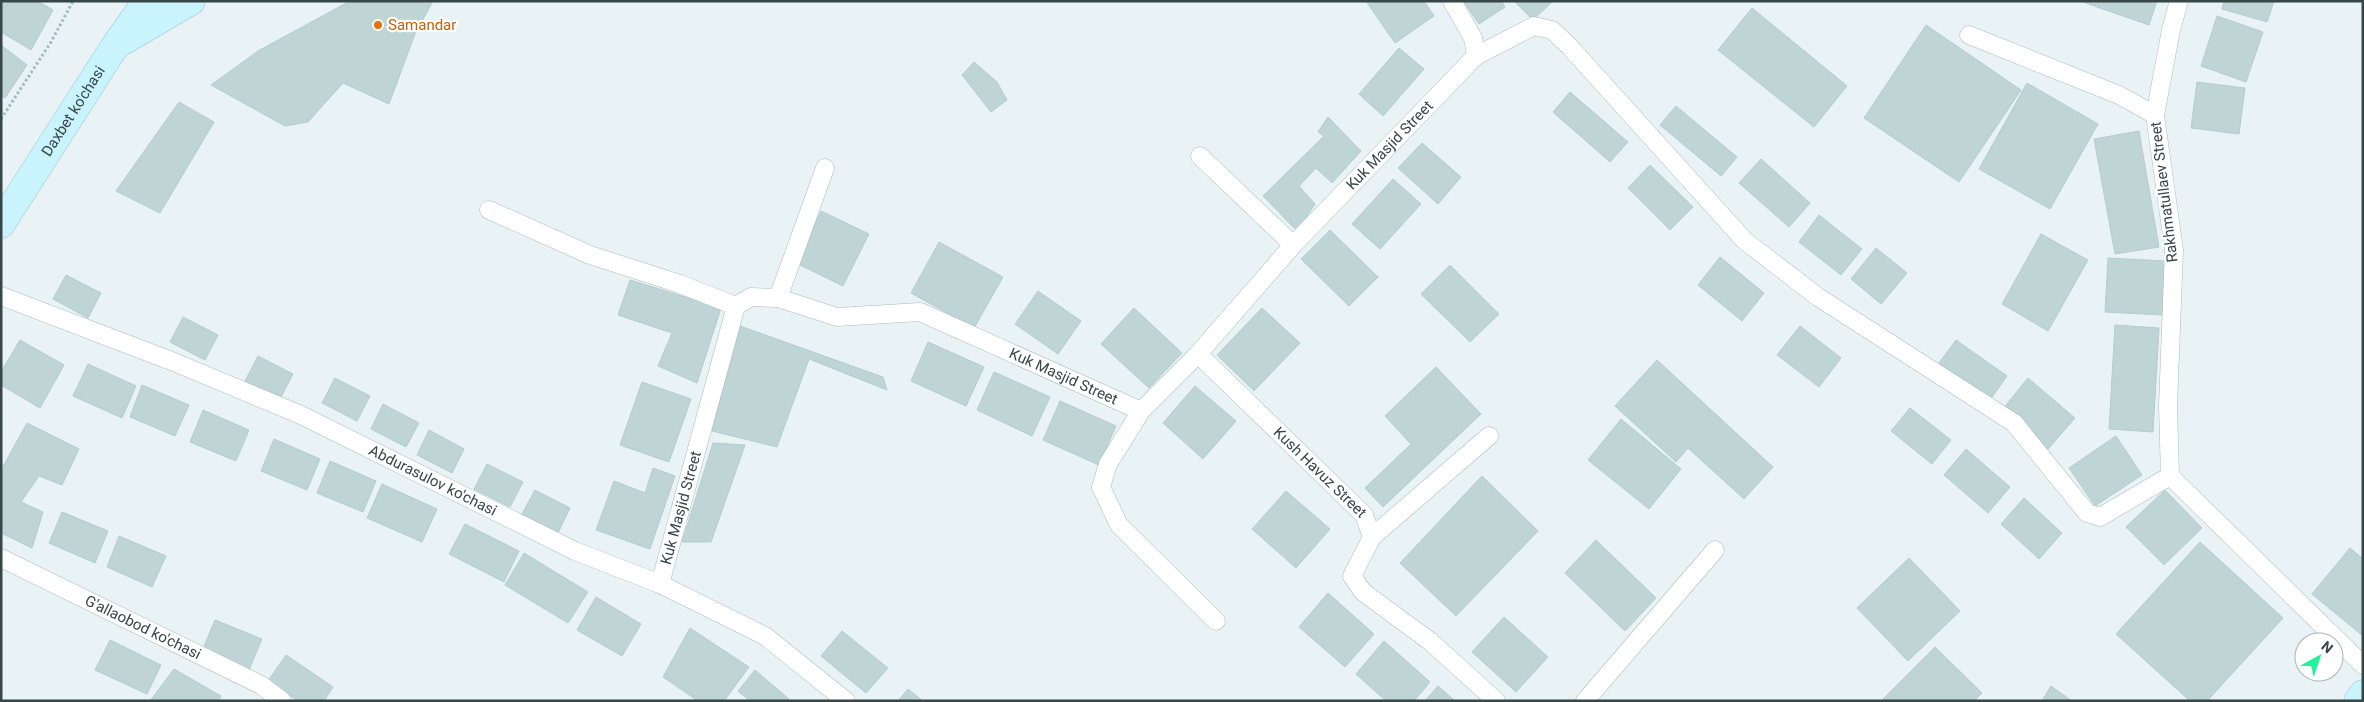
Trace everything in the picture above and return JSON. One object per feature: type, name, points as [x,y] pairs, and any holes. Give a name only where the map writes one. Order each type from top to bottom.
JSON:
[{"type":"main road","name":"Daxbet ko'chasi","points":[[1,224],[115,46],[147,1]]},
{"type":"main road","points":[[115,46],[191,1]]},
{"type":"main road","points":[[2358,701],[2363,694]]},
{"type":"lane","points":[[1452,1],[1473,38],[1476,56]]},
{"type":"lane","name":"Rakhmatullaev Street","points":[[2170,476],[2168,406],[2174,250],[2155,115],[2171,30],[2179,1]]},
{"type":"lane","name":"Kuk Masjid Street","points":[[660,584],[736,306],[751,297],[778,298],[837,317],[920,312],[1141,411],[1198,354],[1293,246],[1476,56],[1534,26],[1552,30],[1569,46],[1745,242],[1818,297],[2014,423],[2087,513],[2100,517],[2170,476]]},
{"type":"lane","points":[[1969,35],[2119,96],[2155,115]]},
{"type":"lane","points":[[1200,156],[1293,246]]},
{"type":"lane","points":[[778,298],[825,168]]},
{"type":"lane","points":[[489,210],[590,255],[680,284],[736,306]]},
{"type":"lane","name":"Abdurasulov ko'chasi","points":[[1,296],[174,362],[301,415],[575,551],[660,584],[765,636],[846,701]]},
{"type":"lane","name":"Kush Havuz Street","points":[[1198,354],[1364,515],[1372,537],[1352,576],[1363,592],[1431,642],[1496,701]]},
{"type":"lane","points":[[1141,411],[1108,464],[1101,487],[1119,526],[1216,621]]},
{"type":"lane","points":[[1372,537],[1489,436]]},
{"type":"lane","points":[[2170,476],[2363,665]]},
{"type":"lane","points":[[1585,701],[1715,550]]},
{"type":"lane","name":"G'allaobod ko'chasi","points":[[1,558],[261,685],[282,701]]},
{"type":"path","points":[[1,119],[51,42],[72,1]]},
{"type":"building","points":[[1,1],[37,1],[53,10],[31,50],[1,32]]},
{"type":"building","points":[[350,1],[433,1],[415,34],[389,104],[343,83],[308,122],[285,126],[211,85],[258,51]]},
{"type":"building","points":[[1366,1],[1424,1],[1434,16],[1395,43]]},
{"type":"building","points":[[1463,1],[1501,1],[1505,7],[1479,24]]},
{"type":"building","points":[[1514,1],[1553,1],[1533,20]]},
{"type":"building","points":[[2080,1],[2157,1],[2149,25]]},
{"type":"building","points":[[2224,1],[2274,1],[2267,22],[2222,9]]},
{"type":"building","points":[[1752,8],[1847,86],[1814,127],[1718,50]]},
{"type":"building","points":[[2217,16],[2263,32],[2246,82],[2201,66]]},
{"type":"building","points":[[1926,25],[2021,90],[1959,182],[1864,118]]},
{"type":"building","points":[[1,45],[27,65],[5,98],[1,96]]},
{"type":"building","points":[[1399,48],[1424,69],[1383,116],[1359,94]]},
{"type":"building","points":[[974,62],[997,82],[1007,100],[991,112],[962,75]]},
{"type":"building","points":[[2197,82],[2245,88],[2239,134],[2191,128]]},
{"type":"building","points":[[2027,83],[2098,124],[2050,209],[1979,169]]},
{"type":"building","points":[[1570,92],[1628,142],[1610,162],[1553,112]]},
{"type":"building","points":[[179,102],[214,122],[160,213],[116,191]]},
{"type":"building","points":[[1676,106],[1737,157],[1721,176],[1660,125]]},
{"type":"building","points":[[1328,117],[1361,151],[1332,183],[1316,168],[1299,186],[1315,204],[1297,231],[1263,196],[1324,136],[1318,132]]},
{"type":"building","points":[[2139,131],[2159,247],[2115,254],[2094,139]]},
{"type":"building","points":[[1422,143],[1461,177],[1438,204],[1398,168]]},
{"type":"building","points":[[1761,159],[1810,203],[1789,227],[1739,183]]},
{"type":"building","points":[[1650,165],[1693,207],[1670,230],[1628,188]]},
{"type":"building","points":[[1393,179],[1421,204],[1380,249],[1352,224]]},
{"type":"building","points":[[821,211],[869,234],[843,286],[796,263]]},
{"type":"building","points":[[1819,215],[1862,249],[1841,275],[1799,242]]},
{"type":"building","points":[[1330,230],[1378,277],[1349,306],[1301,259]]},
{"type":"building","points":[[2041,234],[2088,260],[2048,331],[2002,304]]},
{"type":"building","points":[[939,242],[1003,277],[974,328],[911,293]]},
{"type":"building","points":[[1876,248],[1907,273],[1881,304],[1851,279]]},
{"type":"building","points":[[1720,257],[1764,293],[1742,321],[1698,285]]},
{"type":"building","points":[[2108,258],[2165,261],[2162,315],[2105,312]]},
{"type":"building","points":[[1450,265],[1499,314],[1470,342],[1421,294]]},
{"type":"building","points":[[66,275],[101,293],[88,318],[53,299]]},
{"type":"building","points":[[630,280],[721,308],[697,383],[658,366],[672,333],[618,315]]},
{"type":"building","points":[[1038,291],[1081,321],[1058,354],[1015,324]]},
{"type":"building","points":[[1134,308],[1182,353],[1149,388],[1101,344]]},
{"type":"building","points":[[1262,308],[1300,343],[1254,391],[1217,355]]},
{"type":"building","points":[[183,317],[218,335],[205,360],[170,342]]},
{"type":"building","points":[[2115,325],[2159,328],[2153,432],[2109,429]]},
{"type":"building","points":[[740,326],[883,377],[887,390],[809,359],[777,447],[712,431]]},
{"type":"building","points":[[1800,326],[1841,358],[1819,387],[1777,355]]},
{"type":"building","points":[[20,340],[64,365],[40,408],[1,385],[1,372]]},
{"type":"building","points":[[1956,340],[2007,376],[1990,400],[1939,363]]},
{"type":"building","points":[[928,342],[984,367],[966,406],[911,381]]},
{"type":"building","points":[[258,356],[293,374],[280,399],[245,381]]},
{"type":"building","points":[[1657,360],[1773,467],[1744,499],[1688,448],[1676,462],[1615,406]]},
{"type":"building","points":[[88,364],[136,386],[122,418],[73,396]]},
{"type":"building","points":[[1436,367],[1481,414],[1383,507],[1365,488],[1411,444],[1385,416]]},
{"type":"building","points":[[994,372],[1050,397],[1032,436],[977,410]]},
{"type":"building","points":[[335,378],[370,396],[357,421],[322,403]]},
{"type":"building","points":[[2028,378],[2075,418],[2048,449],[2002,410]]},
{"type":"building","points":[[642,382],[691,399],[669,462],[620,445]]},
{"type":"building","points":[[142,385],[189,405],[175,436],[130,417]]},
{"type":"building","points":[[1195,386],[1236,421],[1203,459],[1163,423]]},
{"type":"building","points":[[1060,401],[1116,426],[1099,465],[1043,440]]},
{"type":"building","points":[[383,404],[419,423],[406,447],[371,429]]},
{"type":"building","points":[[1910,408],[1951,440],[1932,464],[1891,431]]},
{"type":"building","points":[[203,410],[249,430],[236,461],[190,442]]},
{"type":"building","points":[[1621,419],[1681,469],[1649,509],[1588,460]]},
{"type":"building","points":[[27,423],[79,449],[62,485],[39,476],[21,502],[43,512],[32,548],[1,533],[1,470]]},
{"type":"building","points":[[429,430],[464,449],[452,473],[417,455]]},
{"type":"building","points":[[2116,436],[2142,475],[2095,506],[2069,468]]},
{"type":"building","points":[[274,439],[320,459],[307,490],[261,471]]},
{"type":"building","points":[[713,443],[745,445],[711,542],[682,542]]},
{"type":"building","points":[[1966,449],[2010,487],[1988,513],[1944,475]]},
{"type":"building","points":[[330,461],[376,481],[363,512],[317,493]]},
{"type":"building","points":[[487,464],[523,482],[510,507],[474,489]]},
{"type":"building","points":[[653,468],[675,476],[650,549],[596,530],[614,481],[645,493]]},
{"type":"building","points":[[1482,476],[1538,531],[1456,616],[1400,563]]},
{"type":"building","points":[[382,484],[437,509],[422,542],[367,518]]},
{"type":"building","points":[[535,490],[570,508],[558,533],[522,514]]},
{"type":"building","points":[[2165,490],[2202,528],[2164,565],[2126,527]]},
{"type":"building","points":[[1286,491],[1330,529],[1296,568],[1252,529]]},
{"type":"building","points":[[2024,498],[2062,533],[2039,559],[2001,524]]},
{"type":"building","points":[[62,512],[108,531],[95,563],[49,543]]},
{"type":"building","points":[[465,524],[519,551],[504,582],[449,554]]},
{"type":"building","points":[[119,536],[166,556],[152,587],[107,567]]},
{"type":"building","points":[[1596,540],[1656,598],[1625,631],[1565,573]]},
{"type":"building","points":[[2200,542],[2283,618],[2207,701],[2190,701],[2116,634]]},
{"type":"building","points":[[2350,548],[2363,559],[2363,636],[2312,594]]},
{"type":"building","points":[[524,553],[588,592],[568,623],[505,585]]},
{"type":"building","points":[[1909,558],[1960,611],[1908,661],[1857,608]]},
{"type":"building","points":[[1328,593],[1374,634],[1345,667],[1299,627]]},
{"type":"building","points":[[596,597],[641,624],[622,656],[577,630]]},
{"type":"building","points":[[1504,617],[1548,657],[1516,692],[1472,652]]},
{"type":"building","points":[[215,620],[262,639],[249,670],[202,651]]},
{"type":"building","points":[[690,628],[749,667],[724,701],[698,701],[663,677]]},
{"type":"building","points":[[842,631],[888,668],[866,693],[821,656]]},
{"type":"building","points":[[110,640],[161,665],[147,694],[95,670]]},
{"type":"building","points":[[1384,641],[1430,682],[1414,701],[1386,701],[1356,674]]},
{"type":"building","points":[[1935,647],[1982,693],[1974,701],[1881,701]]},
{"type":"building","points":[[286,655],[333,687],[324,701],[298,701],[268,681]]},
{"type":"building","points":[[174,669],[221,696],[218,701],[150,701]]},
{"type":"building","points":[[755,670],[789,699],[788,701],[750,701],[738,691]]},
{"type":"building","points":[[1438,686],[1455,701],[1425,701]]},
{"type":"building","points":[[2051,686],[2072,701],[2042,701]]},
{"type":"building","points":[[908,689],[923,701],[898,701]]},
{"type":"place","name":"Samandar","points":[[378,25]]}]
